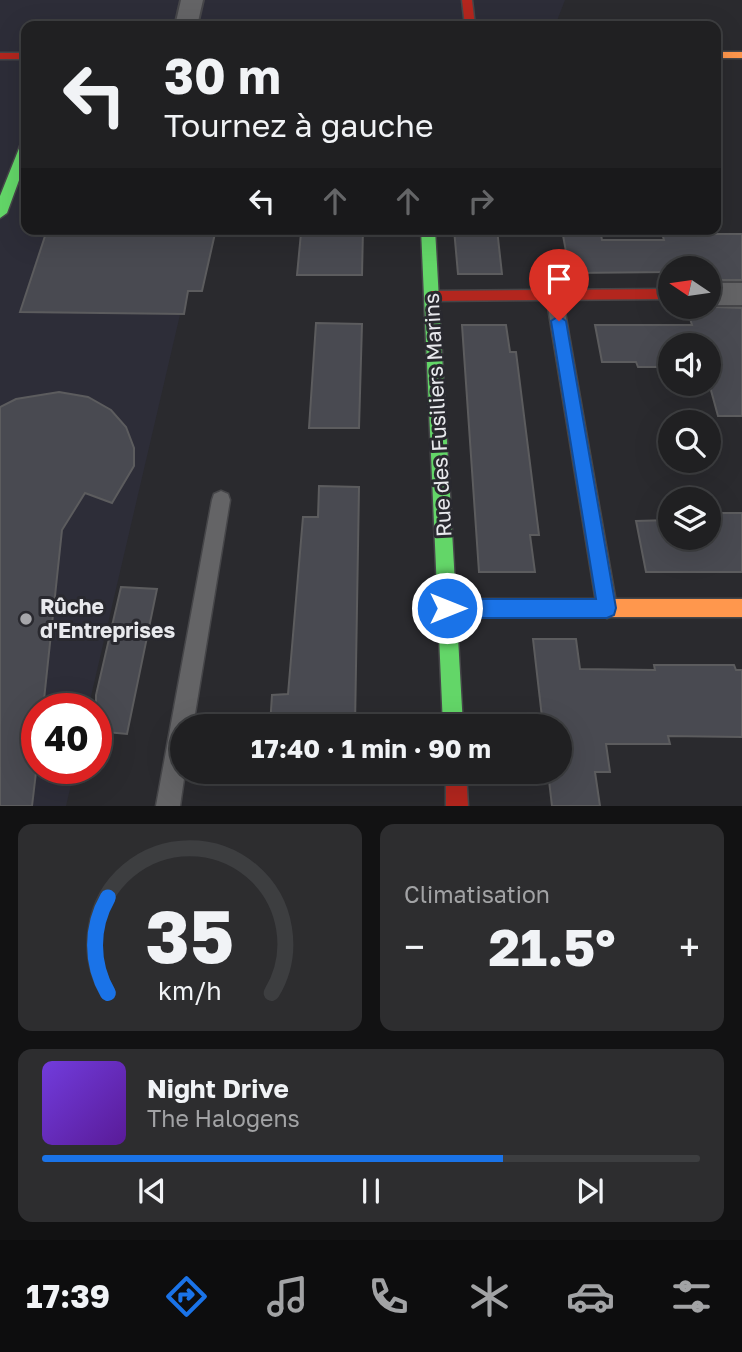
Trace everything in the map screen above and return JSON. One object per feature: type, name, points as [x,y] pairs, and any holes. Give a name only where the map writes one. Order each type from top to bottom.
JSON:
[{"type":"street","points":[[187,21],[192,0]]},
{"type":"street","points":[[467,0],[469,21]]},
{"type":"street","points":[[721,55],[742,55]]},
{"type":"street","points":[[0,56],[21,56]]},
{"type":"street","points":[[0,213],[21,159]]},
{"type":"street","name":"Rue des Fusiliers Marins","points":[[428,235],[452,714]]},
{"type":"street","points":[[432,296],[658,294]]},
{"type":"street","points":[[721,294],[742,294]]},
{"type":"street","points":[[447,608],[742,608]]},
{"type":"street","points":[[456,784],[457,806]]},
{"type":"lane","points":[[554,295],[607,608]]},
{"type":"lane","points":[[168,806],[221,499]]},
{"type":"shaded area","points":[[0,0],[565,0],[557,21],[21,21],[21,235],[199,235],[92,693],[21,693],[21,784],[71,784],[66,806],[0,806]]},
{"type":"building","points":[[742,234],[742,280],[721,280],[721,256],[658,256],[658,272],[570,273],[563,235],[601,235],[602,240],[664,240],[662,235]]},
{"type":"building","points":[[45,235],[215,235],[202,291],[188,291],[184,314],[20,312]]},
{"type":"building","points":[[301,235],[363,235],[362,275],[297,275]]},
{"type":"building","points":[[455,235],[498,235],[502,274],[458,274]]},
{"type":"building","points":[[721,307],[742,308],[742,416],[721,416],[721,410],[716,410],[713,396],[721,396],[721,333],[658,333],[658,367],[638,367],[636,362],[602,362],[595,325],[692,325],[690,319],[721,319]]},
{"type":"building","points":[[316,323],[362,324],[359,428],[309,428]]},
{"type":"building","points":[[462,325],[506,325],[510,352],[516,352],[539,535],[530,535],[535,572],[479,572]]},
{"type":"building","name":"Rûche d'Entreprises","points":[[59,392],[88,397],[111,410],[126,427],[134,448],[134,466],[112,503],[85,493],[62,530],[45,693],[21,693],[21,784],[35,784],[32,806],[0,806],[0,407],[16,399]]},
{"type":"building","points":[[319,486],[359,487],[355,714],[271,714],[272,695],[288,694],[303,517],[318,517]]},
{"type":"building","points":[[721,513],[742,513],[742,572],[646,572],[636,521],[658,520],[658,550],[721,550]]},
{"type":"building","points":[[121,587],[157,589],[127,734],[112,733],[112,693],[96,693]]},
{"type":"building","points":[[533,639],[576,639],[580,669],[655,670],[654,665],[734,665],[736,670],[742,670],[742,737],[668,736],[670,744],[606,744],[610,772],[595,772],[600,806],[552,806],[549,784],[572,784],[572,714],[542,714]]},
{"type":"traffic: fast","points":[[0,213],[21,159]]},
{"type":"traffic: fast","points":[[428,235],[452,714]]},
{"type":"traffic: slow","points":[[721,55],[742,55]]},
{"type":"traffic: slow","points":[[447,608],[742,608]]},
{"type":"traffic: jam","points":[[467,0],[469,21]]},
{"type":"traffic: jam","points":[[0,56],[21,56]]},
{"type":"traffic: jam","points":[[432,296],[658,294]]},
{"type":"traffic: jam","points":[[456,784],[457,806]]},
{"type":"place","name":"Rûche d'Entreprises","points":[[26,619]]},
{"type":"route","points":[[447,608],[607,608],[559,321]]}]
